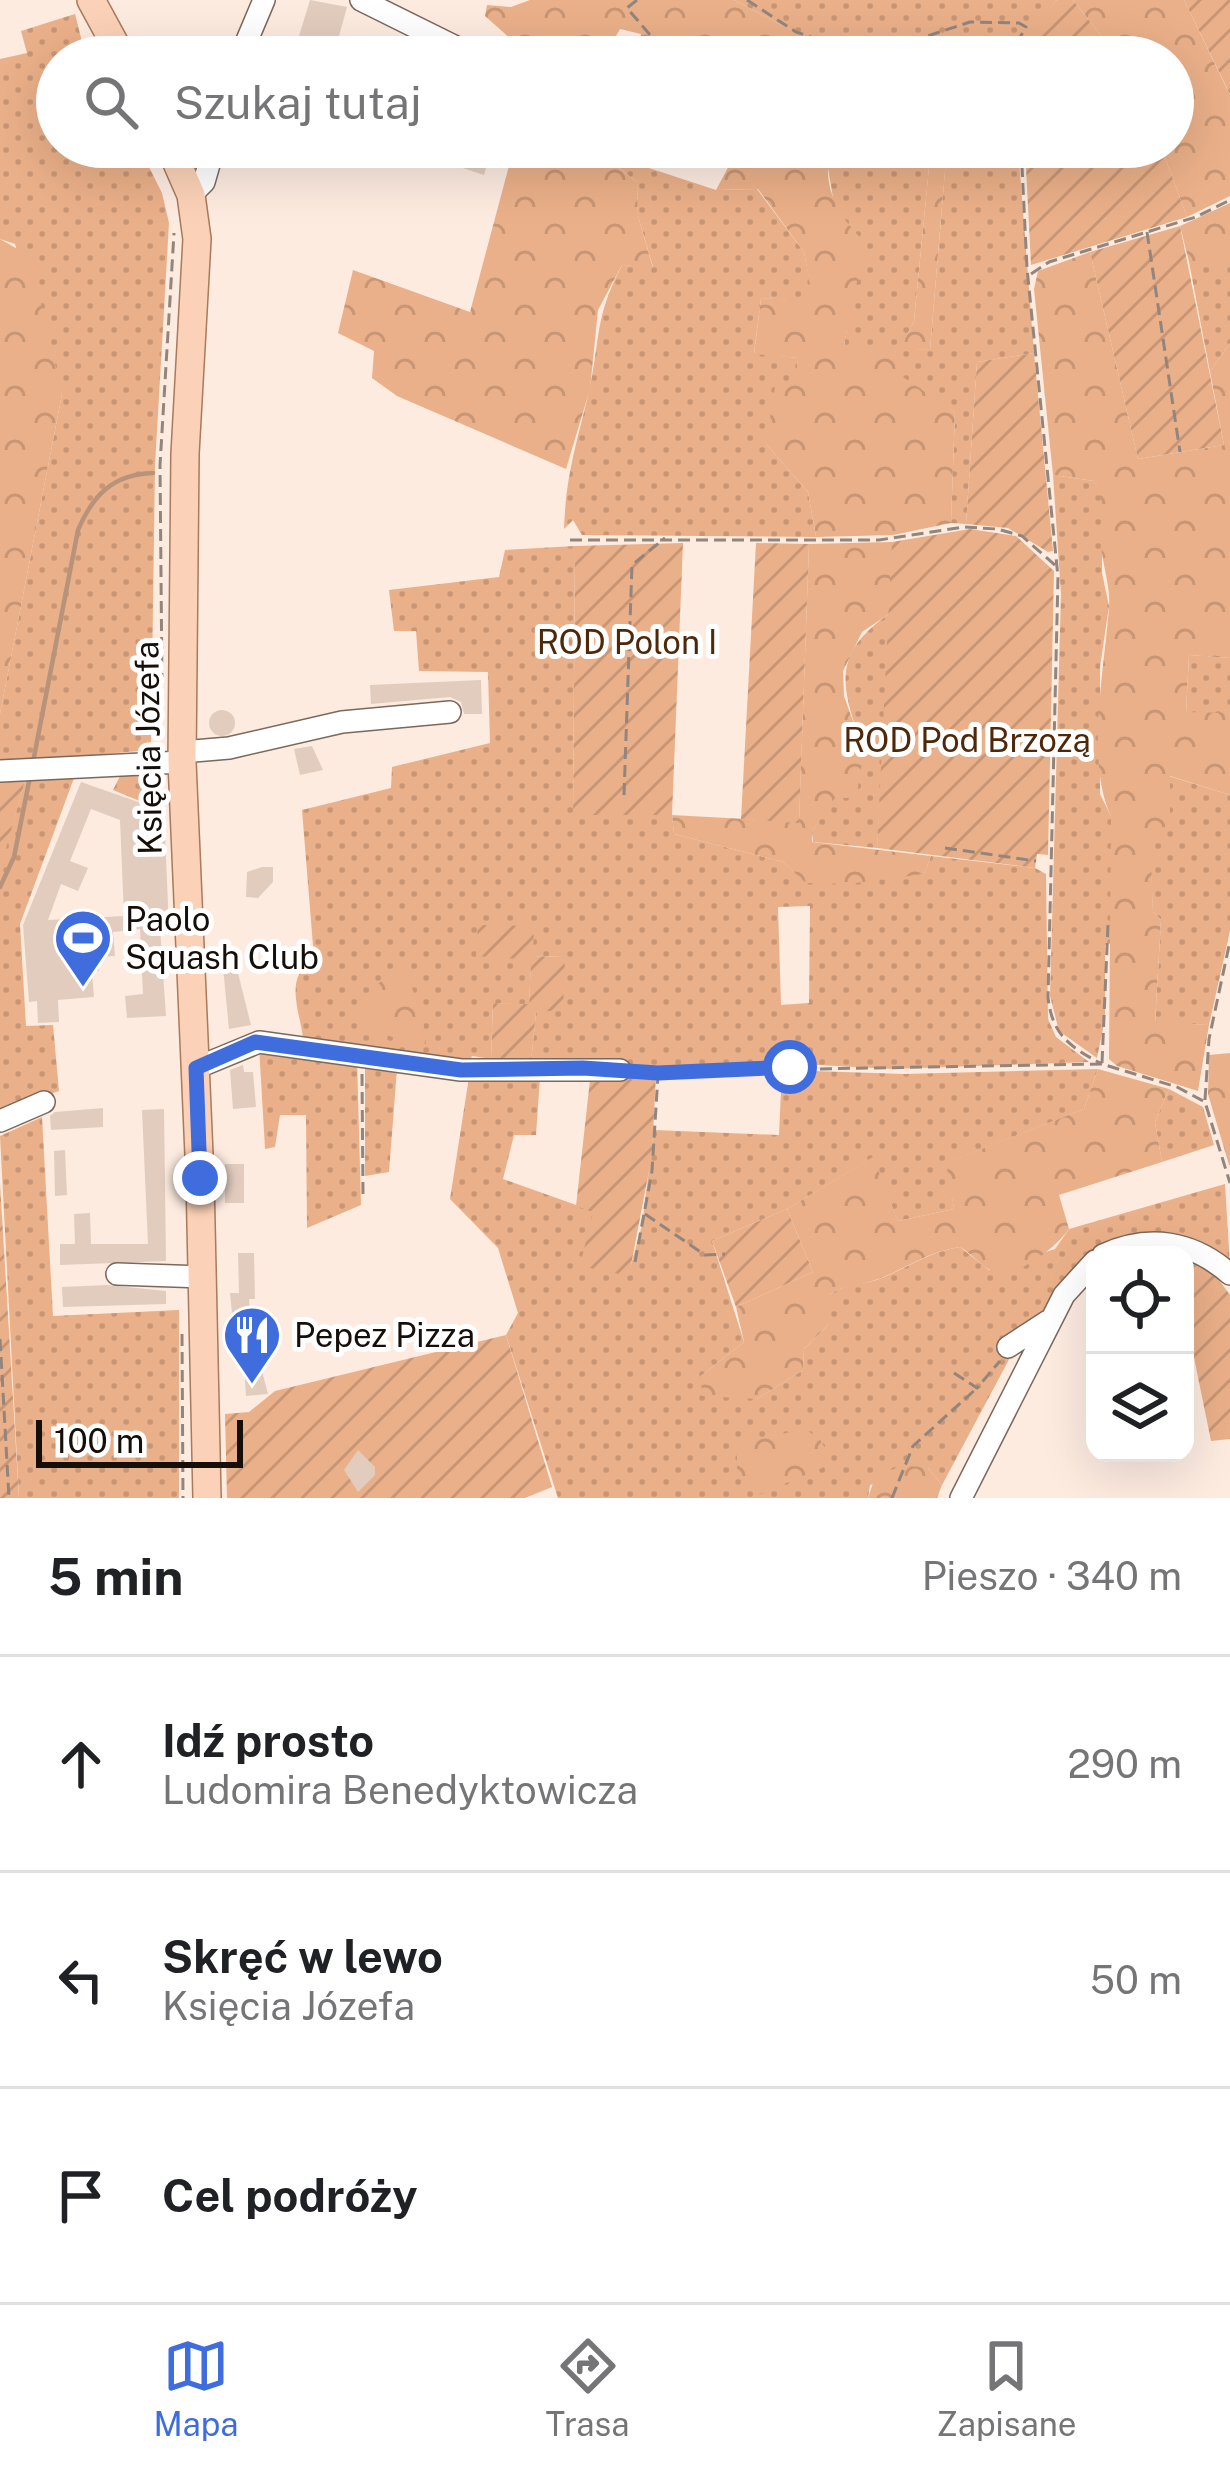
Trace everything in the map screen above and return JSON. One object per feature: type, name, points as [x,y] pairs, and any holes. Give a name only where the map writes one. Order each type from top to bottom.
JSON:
[{"type":"main road","points":[[92,0],[111,36]]},
{"type":"main road","name":"Księcia Józefa","points":[[179,168],[191,195],[197,239],[184,454],[182,757],[203,1277],[206,1498]]},
{"type":"street","points":[[249,36],[264,0]]},
{"type":"street","points":[[361,0],[434,36]]},
{"type":"street","points":[[191,195],[204,182],[208,168]]},
{"type":"street","points":[[0,771],[182,757],[342,722],[450,712]]},
{"type":"street","points":[[196,1068],[255,1042],[461,1070],[620,1070]]},
{"type":"street","points":[[0,1121],[44,1102]]},
{"type":"street","points":[[1128,1246],[1181,1246]]},
{"type":"street","points":[[1194,1251],[1230,1274]]},
{"type":"street","points":[[961,1498],[1052,1318],[1086,1269]]},
{"type":"street","points":[[117,1274],[203,1277]]},
{"type":"street","points":[[1008,1347],[1052,1318]]},
{"type":"path","points":[[637,0],[627,8],[651,36]]},
{"type":"path","points":[[747,0],[806,36]]},
{"type":"path","points":[[933,36],[970,22],[1024,25],[1019,36]]},
{"type":"path","points":[[1022,168],[1057,567],[1050,1014],[1063,1040],[1102,1064],[1177,1087],[1205,1102]]},
{"type":"path","points":[[1029,278],[1049,262],[1230,200]]},
{"type":"path","points":[[1147,232],[1180,452]]},
{"type":"path","points":[[570,539],[879,540],[964,527],[998,529],[1040,548],[1057,567]]},
{"type":"path","points":[[624,795],[632,565],[665,538]]},
{"type":"path","points":[[945,848],[1036,861]]},
{"type":"path","points":[[1102,1064],[1108,1027],[1108,925]]},
{"type":"path","points":[[1230,941],[1212,1021],[1205,1102],[1230,1183]]},
{"type":"path","points":[[361,1054],[363,1195]]},
{"type":"path","points":[[620,1070],[1102,1064]]},
{"type":"path","points":[[635,1262],[645,1214],[658,1073]]},
{"type":"path","points":[[645,1214],[706,1255],[725,1254]]},
{"type":"path","points":[[0,1339],[9,1498]]},
{"type":"path","points":[[892,1498],[913,1446],[977,1388],[1008,1347]]},
{"type":"path","points":[[954,1373],[977,1388]]},
{"type":"green space","points":[[530,0],[734,0],[802,36],[641,36],[620,29],[616,36],[507,36],[485,16],[487,5],[511,7]]},
{"type":"green space","points":[[734,0],[1057,0],[1027,36],[802,36]]},
{"type":"green space","points":[[1057,0],[1073,0],[1101,36],[1026,36]]},
{"type":"green space","points":[[1073,0],[1184,0],[1230,95],[1230,196],[1187,217],[1169,168],[1194,168],[1194,36],[1101,36]]},
{"type":"green space","points":[[1184,0],[1230,0],[1230,95],[1226,86]]},
{"type":"green space","points":[[75,14],[81,36],[36,36],[36,168],[150,168],[169,223],[155,465],[151,750],[0,763],[0,714],[62,394],[15,244],[0,239],[0,59],[27,53],[21,31]]},
{"type":"green space","points":[[508,168],[619,168],[637,182],[638,216],[653,268],[622,265],[598,310],[590,389],[566,469],[397,396],[372,378],[374,351],[338,333],[353,270],[470,312]]},
{"type":"green space","points":[[619,168],[649,168],[716,190],[757,189],[804,252],[814,302],[761,298],[754,353],[798,358],[796,384],[766,444],[808,492],[816,537],[582,535],[573,520],[564,529],[570,474],[607,300],[622,265],[653,267],[638,216],[637,182]]},
{"type":"green space","points":[[728,168],[828,168],[834,199],[865,242],[844,345],[900,349],[914,321],[929,168],[945,168],[930,350],[901,349],[900,375],[955,412],[951,523],[893,535],[816,537],[808,492],[766,444],[775,387],[795,384],[798,358],[754,354],[761,298],[813,301],[804,252],[758,189],[716,190]]},
{"type":"green space","points":[[828,168],[929,168],[914,321],[901,348],[930,350],[945,168],[1020,168],[1034,353],[977,362],[966,524],[951,523],[955,412],[844,346],[851,305]]},
{"type":"green space","points":[[1026,168],[1169,168],[1187,217],[1031,265]]},
{"type":"green space","points":[[1230,203],[1230,262],[1189,262],[1180,226]]},
{"type":"green space","points":[[1180,226],[1224,445],[1138,459],[1090,252]]},
{"type":"green space","points":[[0,239],[30,256],[62,394],[0,714]]},
{"type":"green space","points":[[1090,252],[1138,459],[1224,445],[1210,372],[1230,343],[1230,658],[1189,655],[1186,712],[1230,713],[1230,795],[1170,776],[1170,825],[1150,832],[1153,912],[1161,920],[1155,1022],[1209,1025],[1198,1091],[1117,1066],[1109,1059],[1111,816],[1103,794],[1098,742],[1109,599],[1101,543],[1102,503],[1094,481],[1053,475],[1034,289],[1038,271]]},
{"type":"green space","points":[[1189,262],[1230,262],[1230,343],[1210,372]]},
{"type":"green space","points":[[1034,353],[1053,551],[1048,552],[1008,528],[966,524],[977,362]]},
{"type":"green space","points":[[1053,475],[1094,481],[1102,493],[1102,573],[1109,606],[1100,667],[1100,794],[1111,816],[1111,943],[1105,945],[1105,1019],[1097,1058],[1059,1031],[1050,996],[1061,594]]},
{"type":"green space","name":"ROD Pod Brzozą","points":[[970,529],[1016,536],[1054,571],[1048,855],[1037,854],[1035,868],[877,848],[892,542]]},
{"type":"green space","points":[[892,542],[892,612],[862,632],[843,671],[844,696],[864,752],[856,798],[835,798],[812,831],[812,842],[931,856],[924,874],[849,884],[806,883],[783,862],[674,834],[672,815],[799,822],[809,544]]},
{"type":"green space","name":"ROD Polon I","points":[[683,543],[672,815],[573,815],[575,546]]},
{"type":"green space","points":[[756,543],[809,544],[799,823],[741,819]]},
{"type":"green space","points":[[575,546],[573,814],[672,815],[674,834],[783,862],[807,883],[924,874],[931,856],[1035,868],[1046,874],[1048,1019],[1056,1037],[1089,1062],[893,1069],[781,1063],[681,1069],[531,1063],[536,1012],[564,957],[532,956],[533,926],[529,1005],[493,1003],[491,1059],[472,1056],[469,1064],[304,1047],[296,986],[304,966],[314,958],[302,810],[391,788],[392,767],[490,743],[488,672],[419,671],[416,631],[394,631],[389,590],[499,577],[505,550]],"holes":[[[810,906],[809,1003],[781,1005],[778,907]]]},
{"type":"green space","points":[[892,612],[877,848],[813,842],[812,831],[864,752],[846,691],[849,658],[872,628]]},
{"type":"green space","points":[[1189,655],[1230,658],[1230,713],[1186,713]]},
{"type":"green space","points":[[162,771],[164,811],[113,790],[120,776]]},
{"type":"green space","points":[[1169,776],[1230,795],[1230,931],[1209,1025],[1155,1023],[1161,920],[1153,912],[1149,831],[1170,825]]},
{"type":"green space","points":[[74,778],[20,924],[26,1026],[53,1025],[59,1091],[0,1111],[0,867],[25,781]]},
{"type":"green space","points":[[25,781],[1,866],[0,867],[0,782]]},
{"type":"green space","points":[[478,925],[534,926],[533,956],[565,957],[563,1009],[536,1013],[531,1063],[491,1059],[493,1003],[529,1004],[531,960],[476,956]]},
{"type":"green space","points":[[403,969],[422,1010],[426,1045],[418,1049],[360,1017],[374,988]]},
{"type":"green space","points":[[259,1045],[357,1059],[361,1205],[307,1228],[306,1115],[280,1115],[275,1147],[265,1149]]},
{"type":"green space","points":[[1230,1053],[1229,1165],[1208,1094],[1209,1055]]},
{"type":"green space","points":[[365,1062],[397,1069],[389,1172],[365,1176]]},
{"type":"green space","points":[[1098,1069],[1084,1109],[947,1163],[954,1209],[898,1221],[872,1158],[787,1209],[712,1241],[744,1342],[701,1376],[757,1399],[803,1370],[804,1349],[829,1324],[829,1295],[839,1289],[960,1247],[989,1270],[1055,1249],[1069,1229],[1225,1184],[1230,1266],[1194,1255],[1194,1246],[1167,1246],[1136,1236],[1124,1246],[1086,1246],[1086,1278],[1045,1312],[1012,1354],[942,1485],[928,1468],[870,1485],[868,1498],[558,1498],[506,1335],[518,1313],[498,1248],[450,1199],[469,1077],[540,1077],[536,1135],[514,1135],[503,1179],[593,1211],[628,1276],[642,1225],[654,1130],[779,1135],[782,1070],[904,1074]]},
{"type":"green space","points":[[1098,1069],[1169,1089],[1155,1122],[1162,1162],[1059,1195],[1069,1229],[1024,1267],[992,1271],[960,1247],[839,1289],[829,1295],[829,1324],[804,1349],[803,1370],[757,1399],[702,1396],[701,1376],[744,1342],[736,1307],[813,1272],[787,1209],[873,1157],[898,1221],[954,1209],[946,1163],[1084,1109]]},
{"type":"green space","points":[[591,1071],[656,1075],[652,1155],[629,1276],[580,1266],[593,1212],[576,1206]]},
{"type":"green space","points":[[1169,1089],[1203,1107],[1214,1145],[1162,1162],[1155,1122]]},
{"type":"green space","points":[[42,1117],[53,1316],[179,1310],[179,1498],[19,1498],[0,1136]]},
{"type":"green space","points":[[0,1183],[19,1498],[0,1498]]},
{"type":"green space","points":[[787,1209],[813,1272],[736,1307],[712,1241]]},
{"type":"green space","points":[[1194,1263],[1214,1273],[1230,1295],[1230,1439],[1211,1441],[1194,1358]]},
{"type":"green space","points":[[506,1335],[552,1487],[525,1498],[227,1498],[225,1414],[249,1412],[275,1391]]},
{"type":"green space","points":[[804,1429],[818,1437],[829,1454],[822,1468],[756,1496],[737,1472],[737,1444]]},
{"type":"green space","points":[[903,1465],[928,1468],[942,1485],[937,1498],[868,1498],[875,1477]]},
{"type":"building","points":[[310,0],[347,7],[339,36],[299,36]]},
{"type":"building","points":[[481,680],[482,714],[464,714],[461,702],[450,697],[371,704],[370,685]]},
{"type":"building","points":[[222,710],[235,723],[222,736],[209,723]]},
{"type":"building","points":[[312,746],[323,770],[300,775],[294,749]]},
{"type":"building","points":[[81,782],[164,811],[169,928],[160,928],[166,1016],[127,1018],[125,996],[143,994],[140,929],[113,932],[115,956],[98,957],[99,971],[92,972],[94,997],[58,1000],[59,1022],[38,1023],[37,1001],[29,1002],[23,925]],"holes":[[[91,809],[120,820],[124,916],[48,920],[61,884],[78,891],[88,868],[70,861]]]},
{"type":"building","points":[[273,867],[273,882],[258,898],[246,897],[247,872]]},
{"type":"building","points":[[236,965],[251,1025],[229,1029],[223,967]]},
{"type":"building","points":[[243,1065],[244,1072],[253,1072],[256,1107],[233,1109],[230,1070]]},
{"type":"building","points":[[103,1108],[103,1127],[51,1130],[50,1116],[55,1112]]},
{"type":"building","points":[[164,1109],[166,1261],[60,1265],[60,1244],[75,1244],[74,1214],[90,1213],[91,1244],[148,1244],[142,1110]]},
{"type":"building","points":[[65,1150],[67,1195],[55,1196],[54,1151]]},
{"type":"building","points":[[225,1164],[244,1164],[244,1203],[225,1203]]},
{"type":"building","points":[[238,1253],[254,1253],[255,1299],[249,1299],[250,1312],[232,1313],[230,1293],[239,1293]]},
{"type":"building","points":[[107,1285],[166,1291],[166,1304],[63,1307],[62,1287]]},
{"type":"building","points":[[257,1352],[268,1394],[246,1396],[243,1353]]},
{"type":"building","points":[[358,1450],[375,1467],[375,1475],[358,1492],[344,1470]]},
{"type":"waterway","points":[[34,757],[78,530],[90,506],[106,489],[127,477],[153,473]]},
{"type":"waterway","points":[[0,887],[14,857],[30,777]]},
{"type":"place","name":"Paolo Squash Club","points":[[83,989]]},
{"type":"place","name":"Pepez Pizza","points":[[252,1386]]},
{"type":"route","points":[[200,1178],[196,1068],[255,1042],[278,1049],[330,1050],[461,1070],[583,1068],[658,1073],[790,1067]]}]
